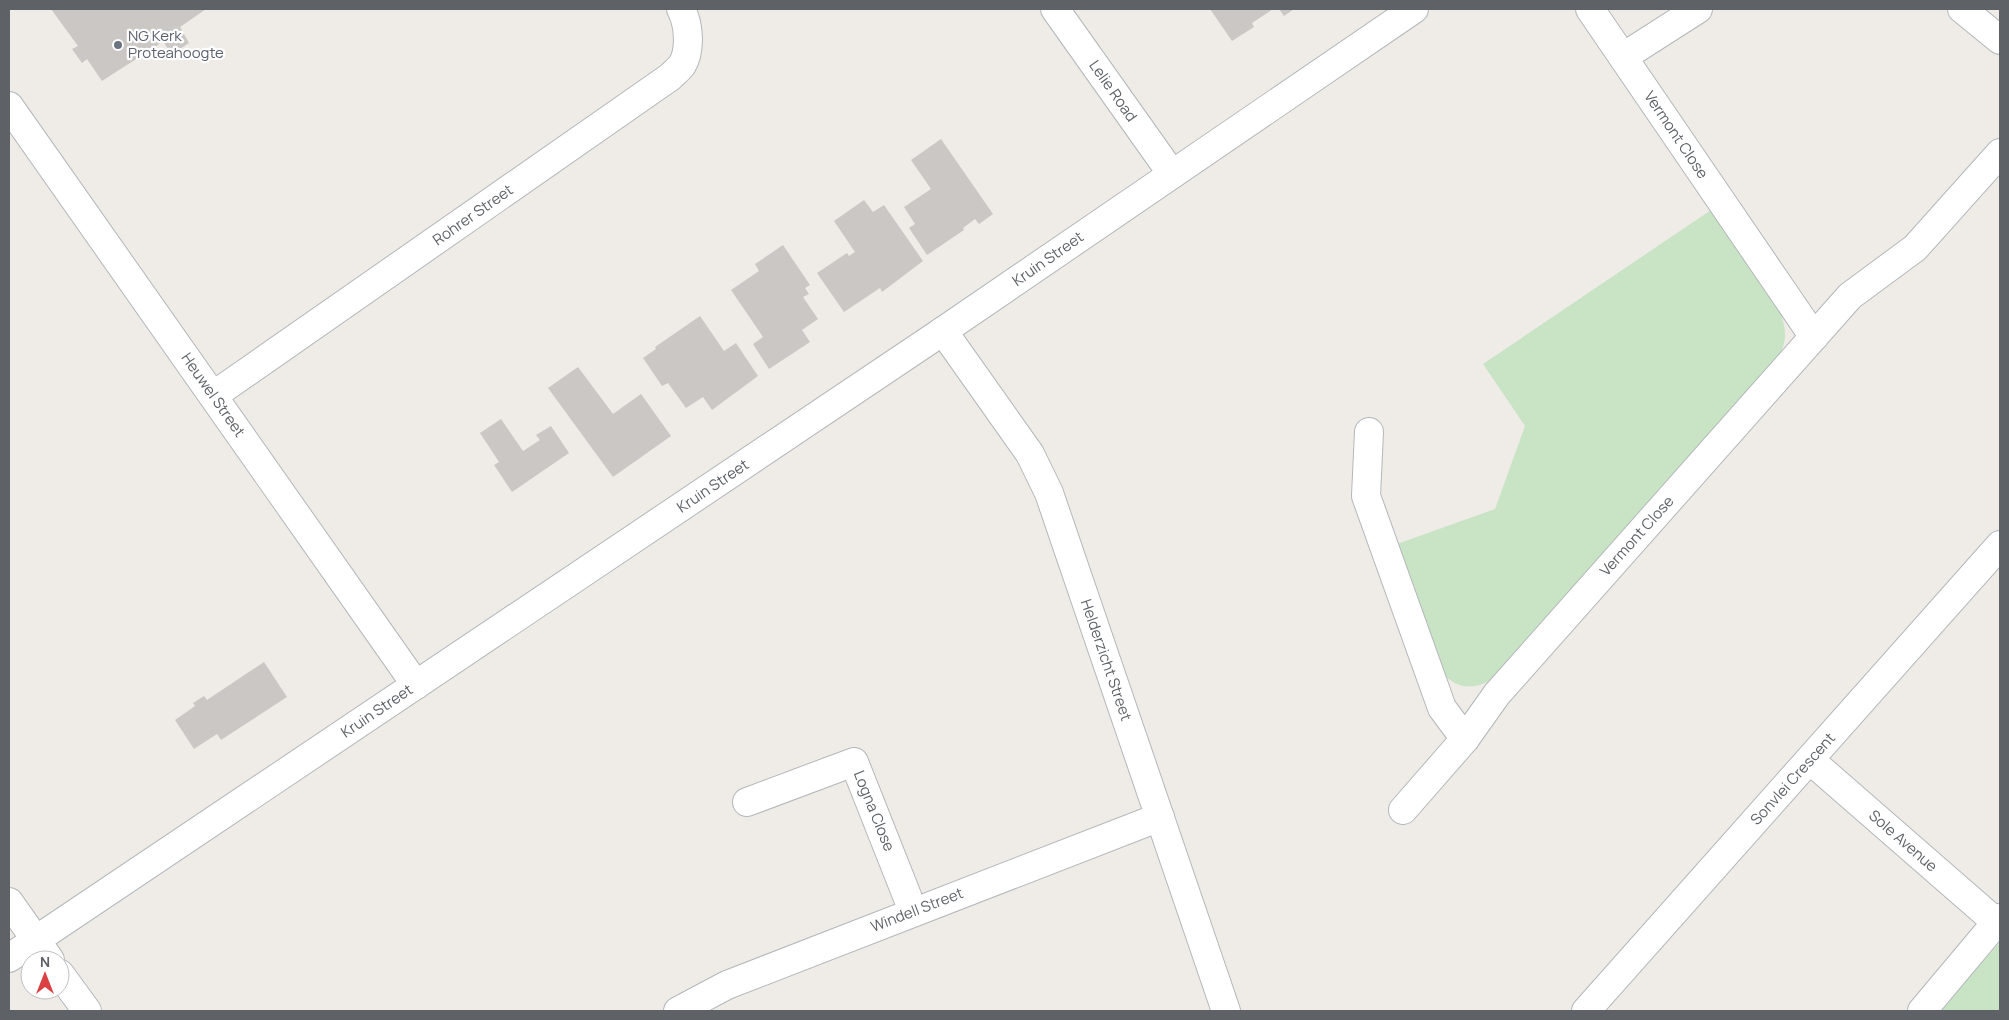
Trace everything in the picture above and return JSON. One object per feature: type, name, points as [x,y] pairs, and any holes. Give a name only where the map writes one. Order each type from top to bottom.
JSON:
[{"type":"street","name":"Rohrer Street","points":[[214,395],[670,77],[682,65],[686,51],[686,18],[681,9]]},
{"type":"street","name":"Lelie Road","points":[[1055,9],[1172,174]]},
{"type":"street","name":"Kruin Street","points":[[43,950],[416,685],[943,331],[1414,9]]},
{"type":"street","name":"Vermont Close","points":[[1590,9],[1814,337]]},
{"type":"street","points":[[1623,58],[1698,9]]},
{"type":"street","points":[[1962,9],[2000,40]]},
{"type":"street","name":"Heuwel Street","points":[[9,106],[214,395],[416,685]]},
{"type":"street","name":"Vermont Close","points":[[1403,810],[1465,739],[1497,694],[1850,296],[1915,248],[2000,154]]},
{"type":"street","name":"Helderzicht Street","points":[[943,331],[1040,471],[1226,1011]]},
{"type":"street","points":[[1369,432],[1366,496],[1442,708],[1465,739]]},
{"type":"street","name":"Sonvlei Crescent","points":[[1586,1011],[2000,545]]},
{"type":"street","name":"Sole Avenue","points":[[1810,760],[1998,920],[1922,1011]]},
{"type":"street","name":"Logna Close","points":[[747,802],[854,762],[913,911]]},
{"type":"street","name":"Windell Street","points":[[678,1011],[728,985],[913,911],[1160,817]]},
{"type":"street","points":[[9,902],[43,950]]},
{"type":"street","points":[[70,988],[87,1011]]},
{"type":"green space","points":[[1711,210],[1780,312],[1785,336],[1778,358],[1493,679],[1473,686],[1460,685],[1453,682],[1442,672],[1397,544],[1495,509],[1525,426],[1483,364]]},
{"type":"green space","points":[[2000,942],[2000,1011],[1939,1011]]},
{"type":"building","name":"NG Kerk Proteahoogte","points":[[51,9],[206,9],[180,27],[189,43],[172,54],[164,43],[161,43],[102,81],[87,59],[82,63],[72,49],[78,46]]},
{"type":"building","points":[[1210,9],[1273,9],[1252,23],[1254,27],[1232,41]]},
{"type":"building","points":[[1279,9],[1294,9],[1284,16]]},
{"type":"building","points":[[941,139],[993,214],[979,224],[975,219],[963,228],[964,230],[927,255],[909,228],[915,224],[904,207],[931,189],[911,160]]},
{"type":"building","points":[[864,200],[873,212],[884,205],[923,261],[882,292],[880,288],[844,312],[817,273],[847,253],[849,256],[855,252],[834,221]]},
{"type":"building","points":[[783,245],[810,285],[805,288],[809,294],[803,297],[818,319],[802,330],[810,342],[769,369],[753,344],[763,337],[731,290],[759,271],[755,264]]},
{"type":"building","points":[[700,316],[724,351],[736,343],[758,376],[712,410],[703,397],[686,408],[668,383],[662,386],[643,358],[656,349],[655,347]]},
{"type":"building","points":[[578,367],[613,414],[641,394],[671,436],[613,477],[548,388]]},
{"type":"building","points":[[501,419],[523,451],[540,440],[536,435],[551,426],[569,453],[512,492],[494,465],[499,462],[480,433]]},
{"type":"building","points":[[264,662],[287,697],[221,740],[217,734],[194,749],[175,720],[195,706],[193,703],[204,696],[207,700]]},
{"type":"place","name":"NG Kerk Proteahoogte","points":[[118,45]]}]
